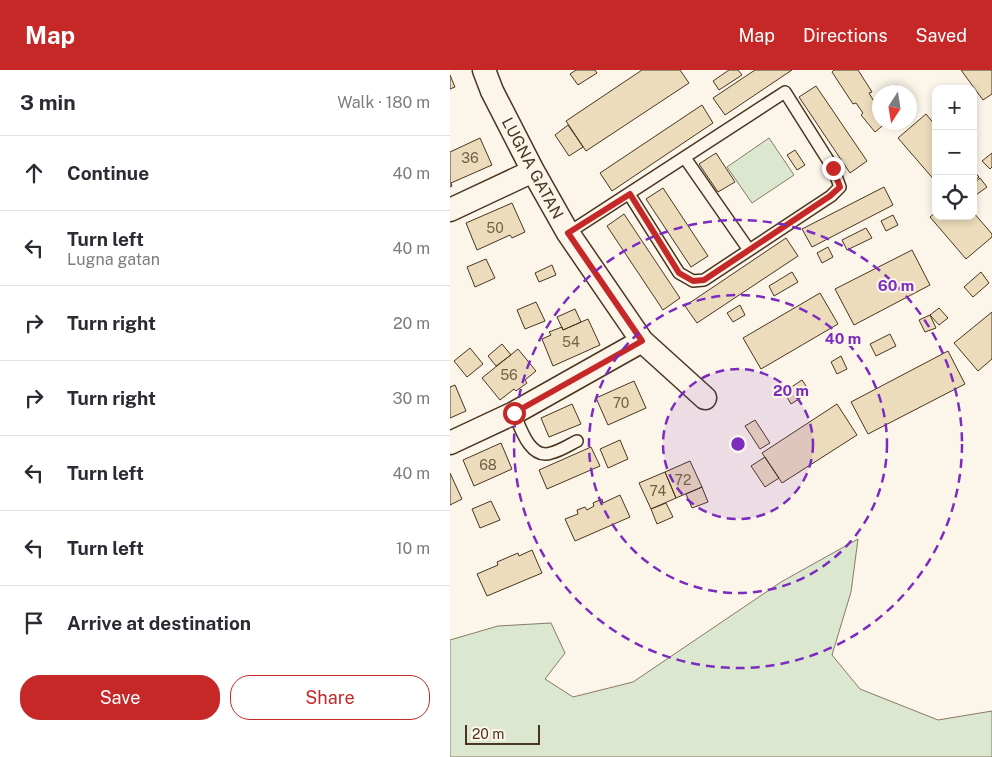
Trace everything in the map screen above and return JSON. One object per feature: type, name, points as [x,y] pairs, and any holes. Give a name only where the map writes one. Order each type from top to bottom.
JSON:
[{"type":"street","name":"LUGNA GATAN","points":[[484,70],[492,91],[533,171],[568,233],[642,341],[705,398]]},
{"type":"street","points":[[450,210],[533,171]]},
{"type":"street","points":[[450,443],[514,413],[642,341]]},
{"type":"lane","points":[[568,233],[785,92],[833,168],[840,187],[830,196],[704,280],[693,281],[679,273],[630,194]]},
{"type":"lane","points":[[685,158],[749,250]]},
{"type":"lane","points":[[514,413],[529,445],[538,452],[549,454],[577,442]]},
{"type":"green space","points":[[769,138],[794,175],[752,203],[727,167]]},
{"type":"green space","points":[[858,539],[851,592],[832,655],[860,689],[938,720],[992,711],[992,757],[450,757],[450,640],[498,626],[551,623],[565,653],[545,679],[573,697],[633,682],[781,582]]},
{"type":"building","points":[[576,70],[595,70],[597,73],[578,85],[570,74]]},
{"type":"building","points":[[642,70],[680,70],[689,83],[586,151],[566,121]]},
{"type":"building","points":[[729,70],[738,70],[742,75],[719,90],[713,81]]},
{"type":"building","points":[[755,70],[792,70],[725,115],[713,98]]},
{"type":"building","points":[[834,70],[858,70],[872,92],[869,93],[872,98],[872,128],[861,115],[863,113],[856,103],[853,104],[832,72]]},
{"type":"building","points":[[961,70],[992,70],[992,94],[983,100],[977,92],[977,85],[972,85]]},
{"type":"building","points":[[450,75],[455,87],[450,89]]},
{"type":"building","points":[[816,86],[867,161],[850,173],[799,97]]},
{"type":"building","points":[[702,105],[713,123],[612,191],[600,173]]},
{"type":"building","points":[[926,114],[932,121],[932,177],[898,138],[907,130],[917,130],[917,122]]},
{"type":"building","points":[[568,125],[583,147],[569,156],[555,135]]},
{"type":"building","points":[[480,138],[492,165],[451,183],[452,186],[450,187],[450,152]]},
{"type":"building","points":[[795,150],[805,165],[797,170],[787,155]]},
{"type":"building","points":[[716,153],[735,182],[718,192],[699,164]]},
{"type":"building","points":[[992,153],[992,167],[990,169],[982,161]]},
{"type":"building","points":[[980,178],[987,187],[977,194],[977,181]]},
{"type":"building","points":[[884,187],[893,205],[812,247],[802,229]]},
{"type":"building","points":[[663,188],[708,256],[691,267],[646,199]]},
{"type":"building","points":[[512,203],[525,232],[512,238],[510,235],[477,250],[466,223]]},
{"type":"building","points":[[624,214],[680,298],[663,310],[607,226]]},
{"type":"building","points":[[893,215],[898,225],[886,231],[881,221]]},
{"type":"building","points":[[977,217],[992,234],[992,237],[966,259],[933,220],[977,220]]},
{"type":"building","points":[[866,228],[872,238],[847,250],[842,240]]},
{"type":"building","points":[[786,238],[798,256],[697,323],[685,306]]},
{"type":"building","points":[[828,247],[833,257],[822,263],[817,253]]},
{"type":"building","points":[[912,250],[930,285],[854,325],[835,289]]},
{"type":"building","points":[[486,259],[495,278],[475,287],[467,267]]},
{"type":"building","points":[[552,265],[556,275],[539,282],[535,273]]},
{"type":"building","points":[[792,272],[798,282],[774,296],[769,286]]},
{"type":"building","points":[[981,272],[989,283],[973,297],[964,287]]},
{"type":"building","points":[[820,293],[838,324],[761,369],[743,338]]},
{"type":"building","points":[[536,302],[545,321],[525,329],[517,310]]},
{"type":"building","points":[[740,305],[745,315],[733,322],[727,313]]},
{"type":"building","points":[[939,308],[948,318],[939,325],[930,315]]},
{"type":"building","points":[[575,309],[581,322],[563,330],[557,317]]},
{"type":"building","points":[[992,312],[992,359],[978,371],[954,343]]},
{"type":"building","points":[[930,315],[936,328],[925,332],[919,320]]},
{"type":"building","points":[[588,319],[600,345],[553,366],[542,339],[551,335],[549,332],[562,327],[563,330]]},
{"type":"building","points":[[890,334],[896,346],[876,356],[870,344]]},
{"type":"building","points":[[502,344],[511,355],[496,366],[488,356]]},
{"type":"building","points":[[470,348],[483,364],[467,377],[454,361]]},
{"type":"building","points":[[518,349],[536,371],[525,380],[527,383],[516,391],[514,389],[500,400],[482,378]]},
{"type":"building","points":[[948,351],[965,384],[868,434],[851,402]]},
{"type":"building","points":[[841,356],[847,369],[837,374],[831,362]]},
{"type":"building","points":[[802,380],[810,392],[791,404],[784,392]]},
{"type":"building","points":[[634,381],[646,408],[608,425],[596,398]]},
{"type":"building","points":[[455,385],[466,411],[450,418],[450,387]]},
{"type":"building","points":[[572,404],[581,424],[549,437],[541,418]]},
{"type":"building","points":[[837,404],[857,435],[782,483],[762,453]]},
{"type":"building","points":[[755,420],[770,443],[760,449],[745,426]]},
{"type":"building","points":[[620,440],[628,459],[608,468],[600,449]]},
{"type":"building","points":[[501,443],[512,469],[474,486],[463,460]]},
{"type":"building","points":[[591,447],[600,466],[547,489],[539,470]]},
{"type":"building","points":[[765,457],[779,478],[765,487],[751,466]]},
{"type":"building","points":[[690,461],[702,487],[676,498],[665,472]]},
{"type":"building","points":[[665,472],[676,498],[651,509],[639,483]]},
{"type":"building","points":[[450,473],[462,499],[450,505]]},
{"type":"building","points":[[702,487],[708,502],[692,508],[686,494]]},
{"type":"building","points":[[620,495],[630,517],[575,541],[565,519],[578,514],[577,510],[585,507],[587,510],[594,506],[593,503],[602,499],[603,503]]},
{"type":"building","points":[[491,501],[500,520],[480,528],[472,509]]},
{"type":"building","points":[[666,503],[673,517],[657,524],[651,509]]},
{"type":"building","points":[[532,550],[542,573],[487,596],[477,574],[498,565],[497,562],[518,553],[519,556]]},
{"type":"route","points":[[514,413],[642,341],[568,233],[630,194],[679,273],[693,281],[704,280],[830,196],[840,187],[833,168]]}]
